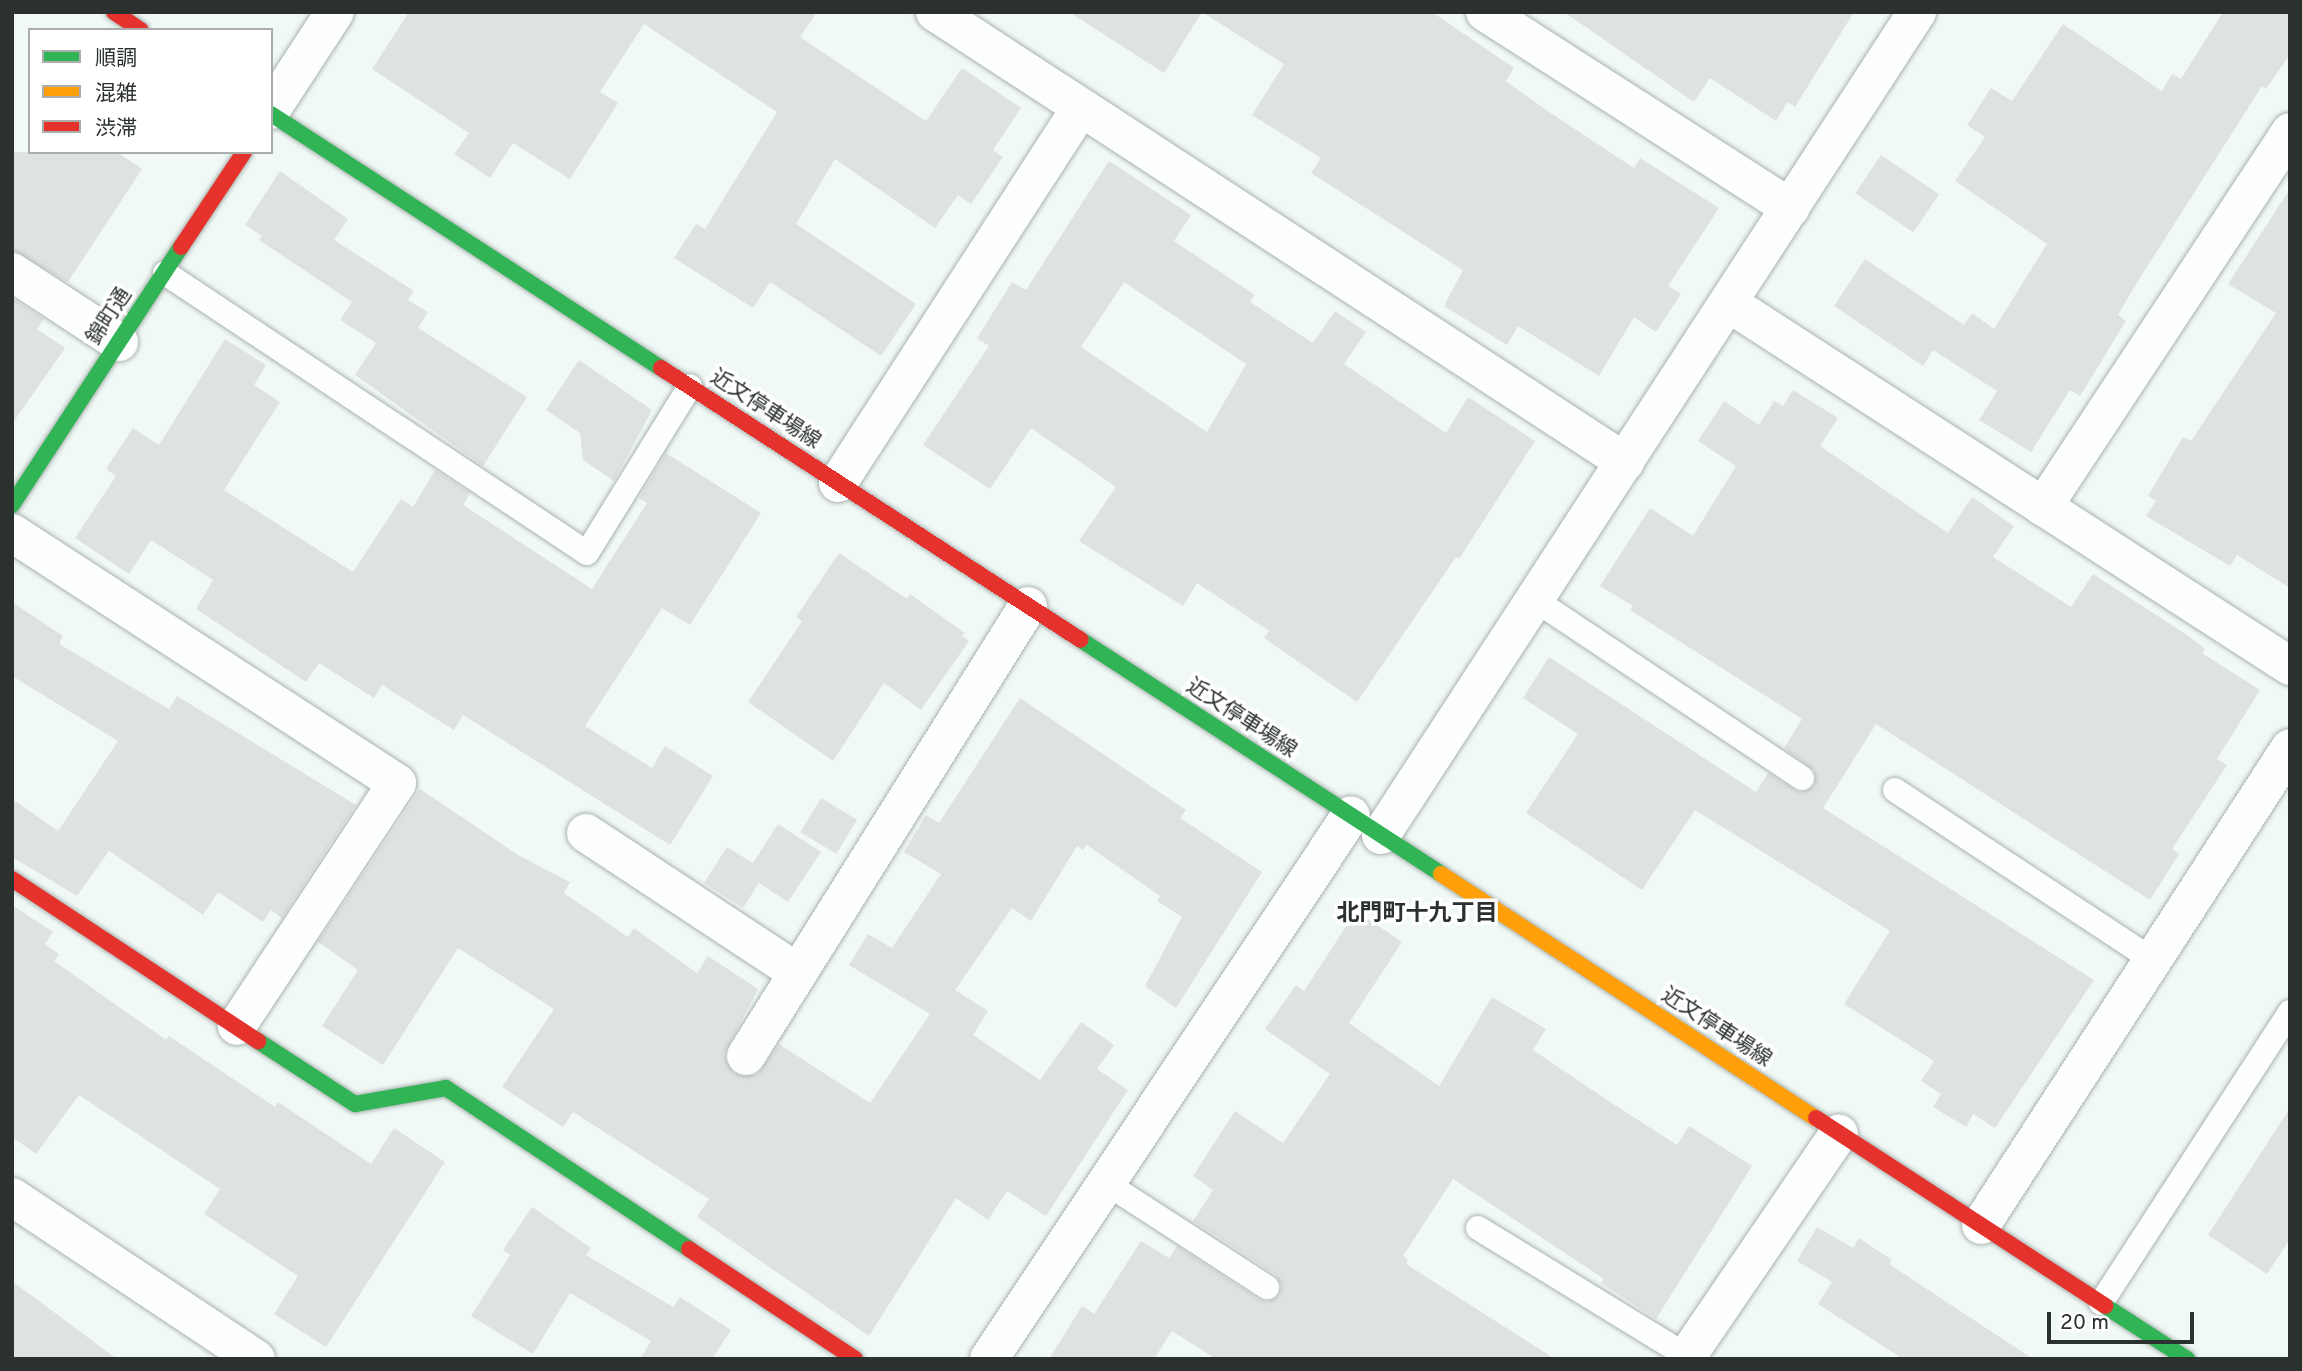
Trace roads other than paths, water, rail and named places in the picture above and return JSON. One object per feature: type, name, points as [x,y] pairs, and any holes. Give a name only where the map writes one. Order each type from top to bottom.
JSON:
[{"type":"main road","points":[[114,12],[138,28]]},
{"type":"main road","name":"近文停車場線","points":[[273,113],[2188,1359]]},
{"type":"main road","name":"錦町通","points":[[12,505],[243,154]]},
{"type":"main road","points":[[12,879],[355,1104],[446,1088],[855,1359]]},
{"type":"street","points":[[273,109],[335,12]]},
{"type":"street","points":[[935,12],[1625,462]]},
{"type":"street","points":[[1485,12],[1790,208]]},
{"type":"street","points":[[989,1359],[1106,1183],[1366,825],[1535,600],[1730,304],[1917,12]]},
{"type":"street","points":[[838,482],[1081,108]]},
{"type":"street","points":[[2043,507],[2290,132]]},
{"type":"street","points":[[12,272],[119,342]]},
{"type":"street","points":[[1730,304],[2290,666]]},
{"type":"street","points":[[12,533],[397,783],[237,1026]]},
{"type":"street","points":[[746,1056],[1028,606]]},
{"type":"street","points":[[1981,1225],[2290,748]]},
{"type":"street","points":[[586,832],[798,973]]},
{"type":"street","points":[[1686,1357],[1839,1133]]},
{"type":"street","points":[[12,1196],[256,1359]]},
{"type":"lane","points":[[164,273],[587,553],[690,386]]},
{"type":"lane","points":[[1535,600],[1802,778]]},
{"type":"lane","points":[[1895,790],[2152,960]]},
{"type":"lane","points":[[2101,1303],[2290,1012]]},
{"type":"lane","points":[[1106,1183],[1267,1287]]},
{"type":"lane","points":[[1478,1227],[1686,1357]]},
{"type":"district","name":"北門町十九丁目","points":[[1417,915]]}]
